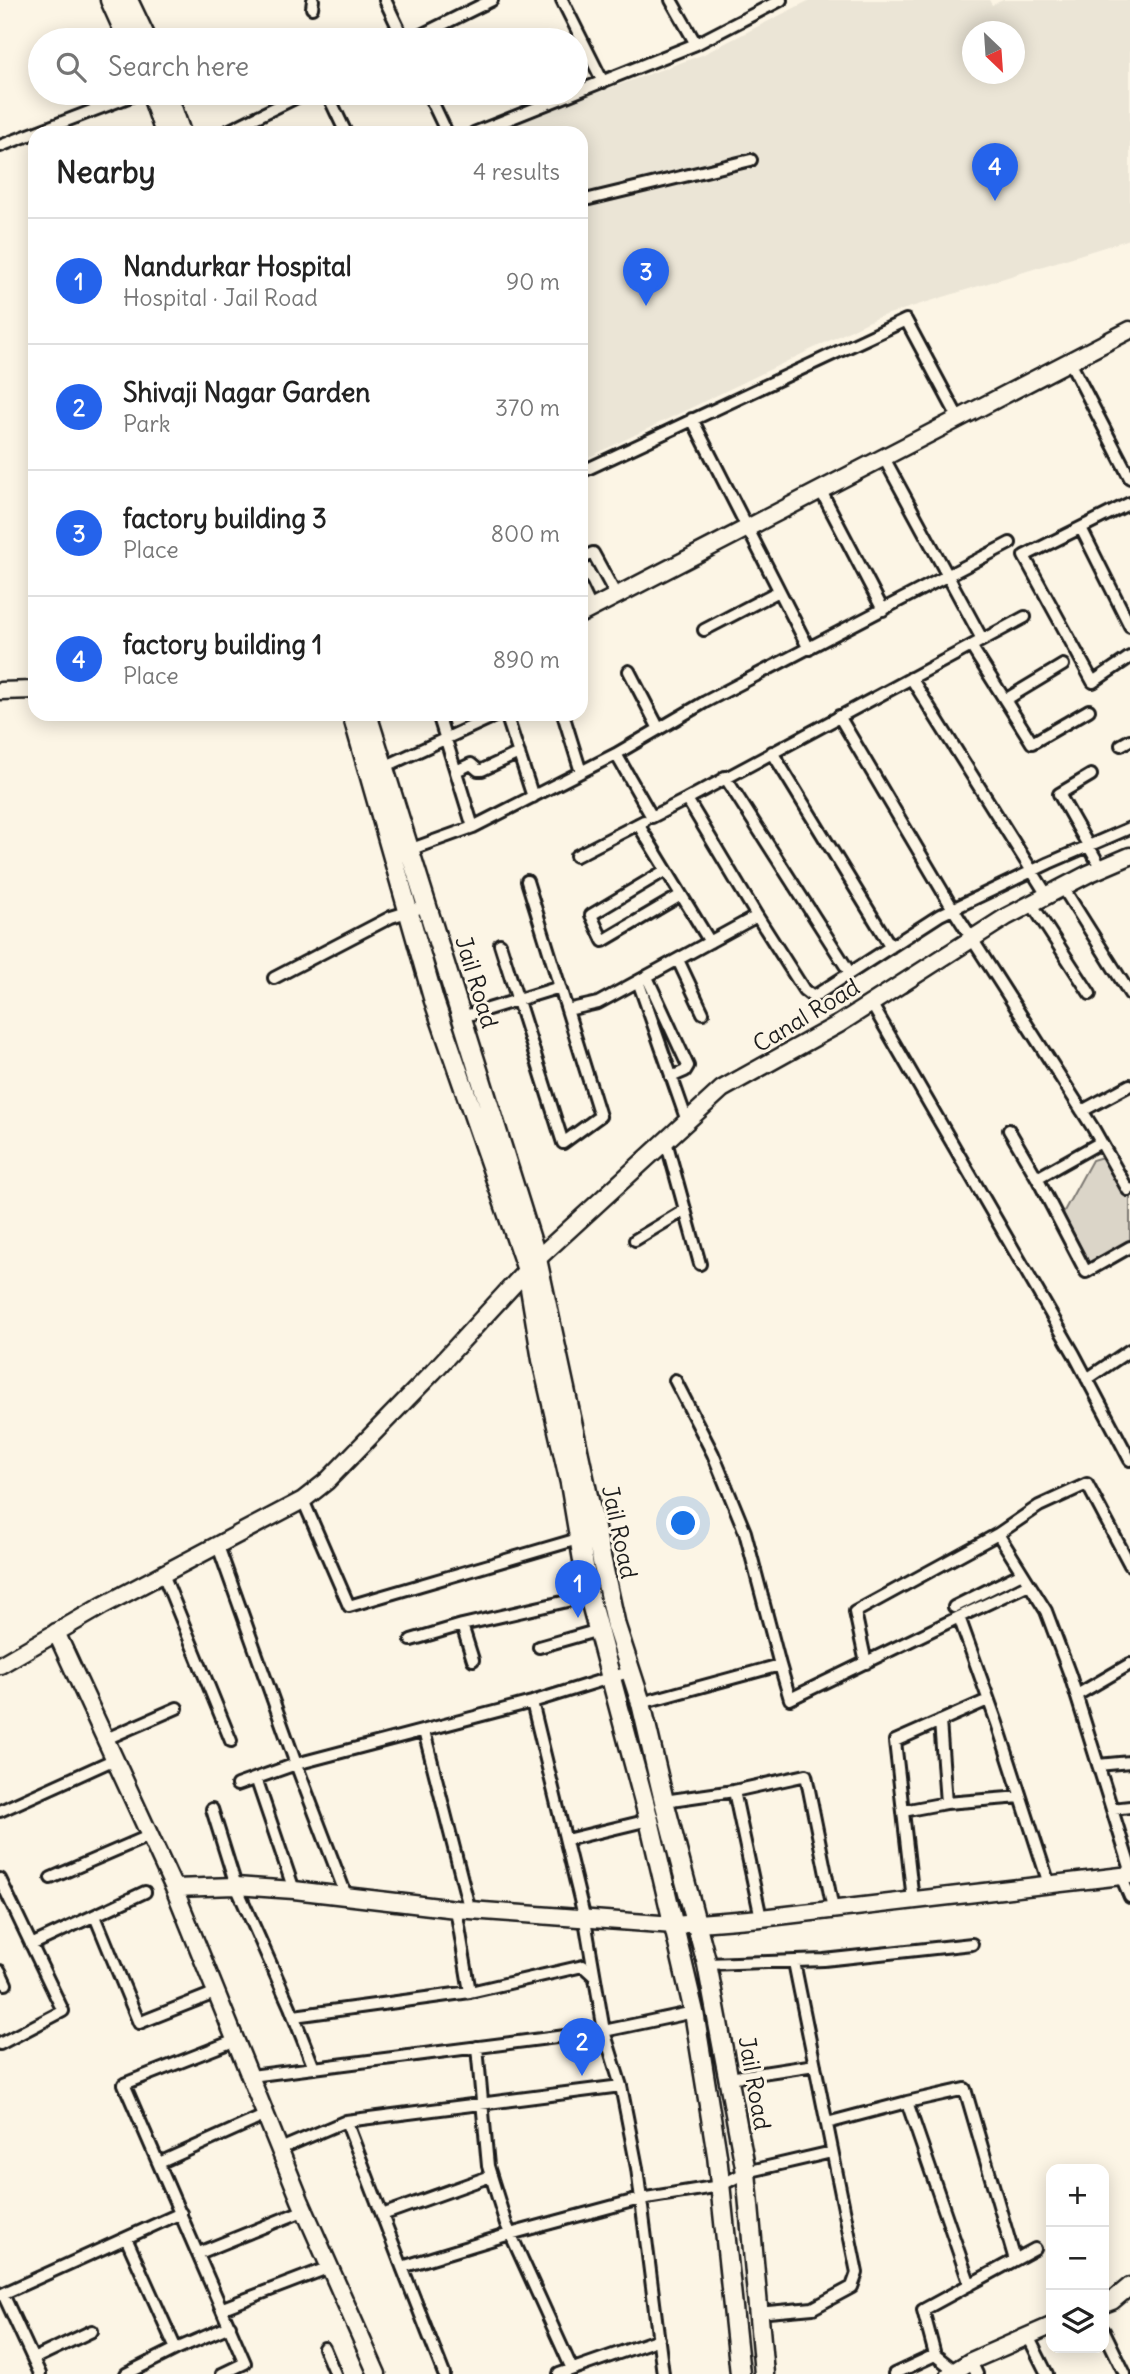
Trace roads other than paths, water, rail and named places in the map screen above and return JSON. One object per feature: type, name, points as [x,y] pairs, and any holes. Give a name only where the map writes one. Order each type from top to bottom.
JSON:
[{"type":"main road","points":[[110,0],[123,28]]},
{"type":"main road","points":[[128,0],[141,28]]},
{"type":"main road","points":[[155,105],[163,126]]},
{"type":"main road","points":[[171,105],[179,126]]},
{"type":"main road","points":[[365,721],[400,853],[407,912],[434,1002],[532,1264],[542,1360],[570,1483],[589,1596],[649,1820],[694,2012],[720,2186],[740,2374]]},
{"type":"main road","name":"Jail Road","points":[[366,721],[384,767],[400,853],[427,906],[462,1017],[532,1264],[616,1626],[641,1703],[707,1964],[746,2172],[764,2374]]},
{"type":"street","points":[[385,0],[398,28]]},
{"type":"street","points":[[435,28],[492,0]]},
{"type":"street","points":[[562,0],[576,28]]},
{"type":"street","points":[[671,0],[696,44]]},
{"type":"street","points":[[588,88],[696,44],[760,5],[781,0]]},
{"type":"street","points":[[588,52],[603,82]]},
{"type":"street","points":[[48,126],[106,105]]},
{"type":"street","points":[[239,126],[281,105]]},
{"type":"street","points":[[333,105],[343,126]]},
{"type":"street","points":[[434,105],[444,126]]},
{"type":"street","points":[[492,126],[545,105]]},
{"type":"street","points":[[1,143],[28,133]]},
{"type":"street","points":[[588,199],[751,160]]},
{"type":"street","points":[[588,469],[906,320],[959,419]]},
{"type":"street","points":[[588,610],[1130,330]]},
{"type":"street","points":[[1069,362],[1130,478]]},
{"type":"street","points":[[692,419],[809,649]]},
{"type":"street","points":[[884,458],[982,639]]},
{"type":"street","points":[[821,491],[883,610]]},
{"type":"street","points":[[1130,503],[1024,556],[1093,682],[1130,657]]},
{"type":"street","points":[[1081,528],[1130,626]]},
{"type":"street","points":[[400,853],[473,827],[533,797],[616,754],[705,702],[1010,542]]},
{"type":"street","points":[[588,556],[593,553],[616,596]]},
{"type":"street","points":[[704,630],[779,591]]},
{"type":"street","points":[[576,856],[1025,617]]},
{"type":"street","points":[[971,646],[1032,743],[1089,710]]},
{"type":"street","points":[[1005,700],[1063,665]]},
{"type":"street","points":[[629,671],[659,729]]},
{"type":"street","points":[[911,678],[1046,895]]},
{"type":"street","points":[[0,691],[28,690]]},
{"type":"street","points":[[839,716],[953,909],[1082,1111],[1128,1190],[1130,1189]]},
{"type":"street","points":[[440,721],[473,827]]},
{"type":"street","points":[[384,767],[484,721]]},
{"type":"street","points":[[508,721],[533,797]]},
{"type":"street","points":[[565,721],[581,772]]},
{"type":"street","points":[[772,752],[891,947]]},
{"type":"street","points":[[456,771],[471,764],[482,770],[519,753]]},
{"type":"street","points":[[616,754],[652,817]]},
{"type":"street","points":[[1091,775],[1059,794],[1101,868]]},
{"type":"street","points":[[724,778],[850,973]]},
{"type":"street","points":[[687,799],[757,916],[804,989],[813,997],[953,909],[1130,828]]},
{"type":"street","points":[[638,824],[710,942]]},
{"type":"street","name":"Canal Road","points":[[0,1665],[303,1500],[327,1481],[433,1372],[532,1264],[722,1089],[839,1024],[971,937],[1062,886],[1130,856]]},
{"type":"street","points":[[666,870],[591,915],[603,941],[681,895]]},
{"type":"street","points":[[500,944],[563,1143],[600,1116],[527,881]]},
{"type":"street","points":[[1062,886],[1130,994]]},
{"type":"street","points":[[1031,903],[1090,994]]},
{"type":"street","points":[[274,978],[391,917],[427,906]]},
{"type":"street","points":[[567,1010],[598,1003],[757,916]]},
{"type":"street","points":[[678,960],[703,1013]]},
{"type":"street","points":[[642,979],[687,1121]]},
{"type":"street","points":[[642,979],[688,1066],[685,1071],[671,1077]]},
{"type":"street","points":[[462,1017],[560,987]]},
{"type":"street","points":[[871,1003],[1087,1379],[1130,1460]]},
{"type":"street","points":[[1082,1111],[1130,1085]]},
{"type":"street","points":[[1009,1130],[1086,1272],[1130,1247]]},
{"type":"street","points":[[666,1141],[700,1264]]},
{"type":"street","points":[[1037,1178],[1101,1142]]},
{"type":"street","points":[[635,1240],[685,1210]]},
{"type":"street","points":[[1087,1379],[1129,1354]]},
{"type":"street","points":[[675,1380],[713,1454],[745,1532],[790,1699],[866,1663],[1022,1573]]},
{"type":"street","points":[[866,1663],[855,1612],[998,1534],[1039,1506],[1087,1484],[1130,1565]]},
{"type":"street","points":[[303,1500],[349,1606],[578,1539]]},
{"type":"street","points":[[998,1534],[1046,1612],[1077,1695],[1112,1809],[1130,1897]]},
{"type":"street","points":[[218,1546],[346,1895]]},
{"type":"street","points":[[163,1574],[231,1741]]},
{"type":"street","points":[[957,1612],[1029,1584]]},
{"type":"street","points":[[411,1640],[462,1625],[589,1596]]},
{"type":"street","points":[[957,1612],[1049,1884]]},
{"type":"street","points":[[462,1625],[473,1660]]},
{"type":"street","points":[[539,1647],[599,1630]]},
{"type":"street","points":[[57,1632],[174,1888],[305,2210],[377,2374]]},
{"type":"street","points":[[1077,1695],[1130,1664]]},
{"type":"street","points":[[641,1703],[780,1665]]},
{"type":"street","points":[[237,1785],[296,1764],[532,1702],[632,1671]]},
{"type":"street","points":[[913,1900],[895,1741],[988,1700]]},
{"type":"street","points":[[532,1702],[585,1920],[604,2031],[621,2086],[637,2168],[663,2374]]},
{"type":"street","points":[[106,1739],[177,1708]]},
{"type":"street","points":[[940,1721],[946,1803]]},
{"type":"street","points":[[424,1731],[463,1910],[470,1992]]},
{"type":"street","points":[[0,1811],[116,1759]]},
{"type":"street","points":[[1098,1765],[1130,1762]]},
{"type":"street","points":[[664,1801],[734,1791],[806,1775],[833,1909]]},
{"type":"street","points":[[256,1778],[294,1890]]},
{"type":"street","points":[[734,1791],[761,1918]]},
{"type":"street","points":[[903,1811],[946,1803],[1021,1797]]},
{"type":"street","points":[[1112,1809],[1130,1807]]},
{"type":"street","points":[[212,1810],[236,1886],[294,2016],[314,2068]]},
{"type":"street","points":[[566,1840],[649,1820]]},
{"type":"street","points":[[51,1878],[151,1835]]},
{"type":"street","points":[[174,1888],[236,1886],[294,1890],[463,1910],[674,1925],[761,1918],[1127,1873]]},
{"type":"street","points":[[0,1879],[63,2011],[0,2044]]},
{"type":"street","points":[[31,1945],[145,1892]]},
{"type":"street","points":[[94,1916],[139,2023],[217,1992]]},
{"type":"street","points":[[707,1964],[794,1962],[972,1944]]},
{"type":"street","points":[[757,2313],[813,2308],[852,2287],[857,2273],[794,1962]]},
{"type":"street","points":[[294,2016],[470,1992],[583,1966],[594,1976]]},
{"type":"street","points":[[0,1971],[6,1984]]},
{"type":"street","points":[[251,2076],[604,2031],[694,2012]]},
{"type":"street","points":[[222,2374],[245,2363],[124,2084],[236,2040]]},
{"type":"street","points":[[477,2048],[488,2166],[510,2234],[572,2369]]},
{"type":"street","points":[[729,2078],[815,2065]]},
{"type":"street","points":[[280,2149],[346,2121],[621,2086]]},
{"type":"street","points":[[827,2123],[965,2089],[1015,2260]]},
{"type":"street","points":[[907,2102],[970,2284]]},
{"type":"street","points":[[159,2163],[266,2115]]},
{"type":"street","points":[[346,2121],[444,2374]]},
{"type":"street","points":[[402,2267],[640,2199],[720,2186],[746,2172],[832,2152]]},
{"type":"street","points":[[383,2215],[491,2176]]},
{"type":"street","points":[[199,2253],[305,2210]]},
{"type":"street","points":[[40,2374],[2,2295],[181,2213]]},
{"type":"street","points":[[126,2238],[176,2349]]},
{"type":"street","points":[[1035,2249],[923,2310],[935,2355],[952,2372],[974,2368],[1046,2328]]},
{"type":"street","points":[[223,2308],[330,2267]]},
{"type":"street","points":[[1109,2302],[1130,2286]]},
{"type":"street","points":[[126,2374],[230,2326]]},
{"type":"street","points":[[33,2358],[92,2331]]},
{"type":"street","points":[[1028,2336],[1046,2374]]},
{"type":"street","points":[[559,2374],[659,2339]]},
{"type":"street","points":[[1109,2341],[1125,2374]]},
{"type":"street","points":[[324,2348],[335,2374]]},
{"type":"street","points":[[894,2374],[935,2355]]},
{"type":"place","name":"factory building 1","points":[[995,201]]},
{"type":"place","name":"factory building 3","points":[[646,306]]},
{"type":"place","name":"Nandurkar Hospital","points":[[578,1618]]},
{"type":"place","name":"Shivaji Nagar Garden","points":[[582,2076]]}]
